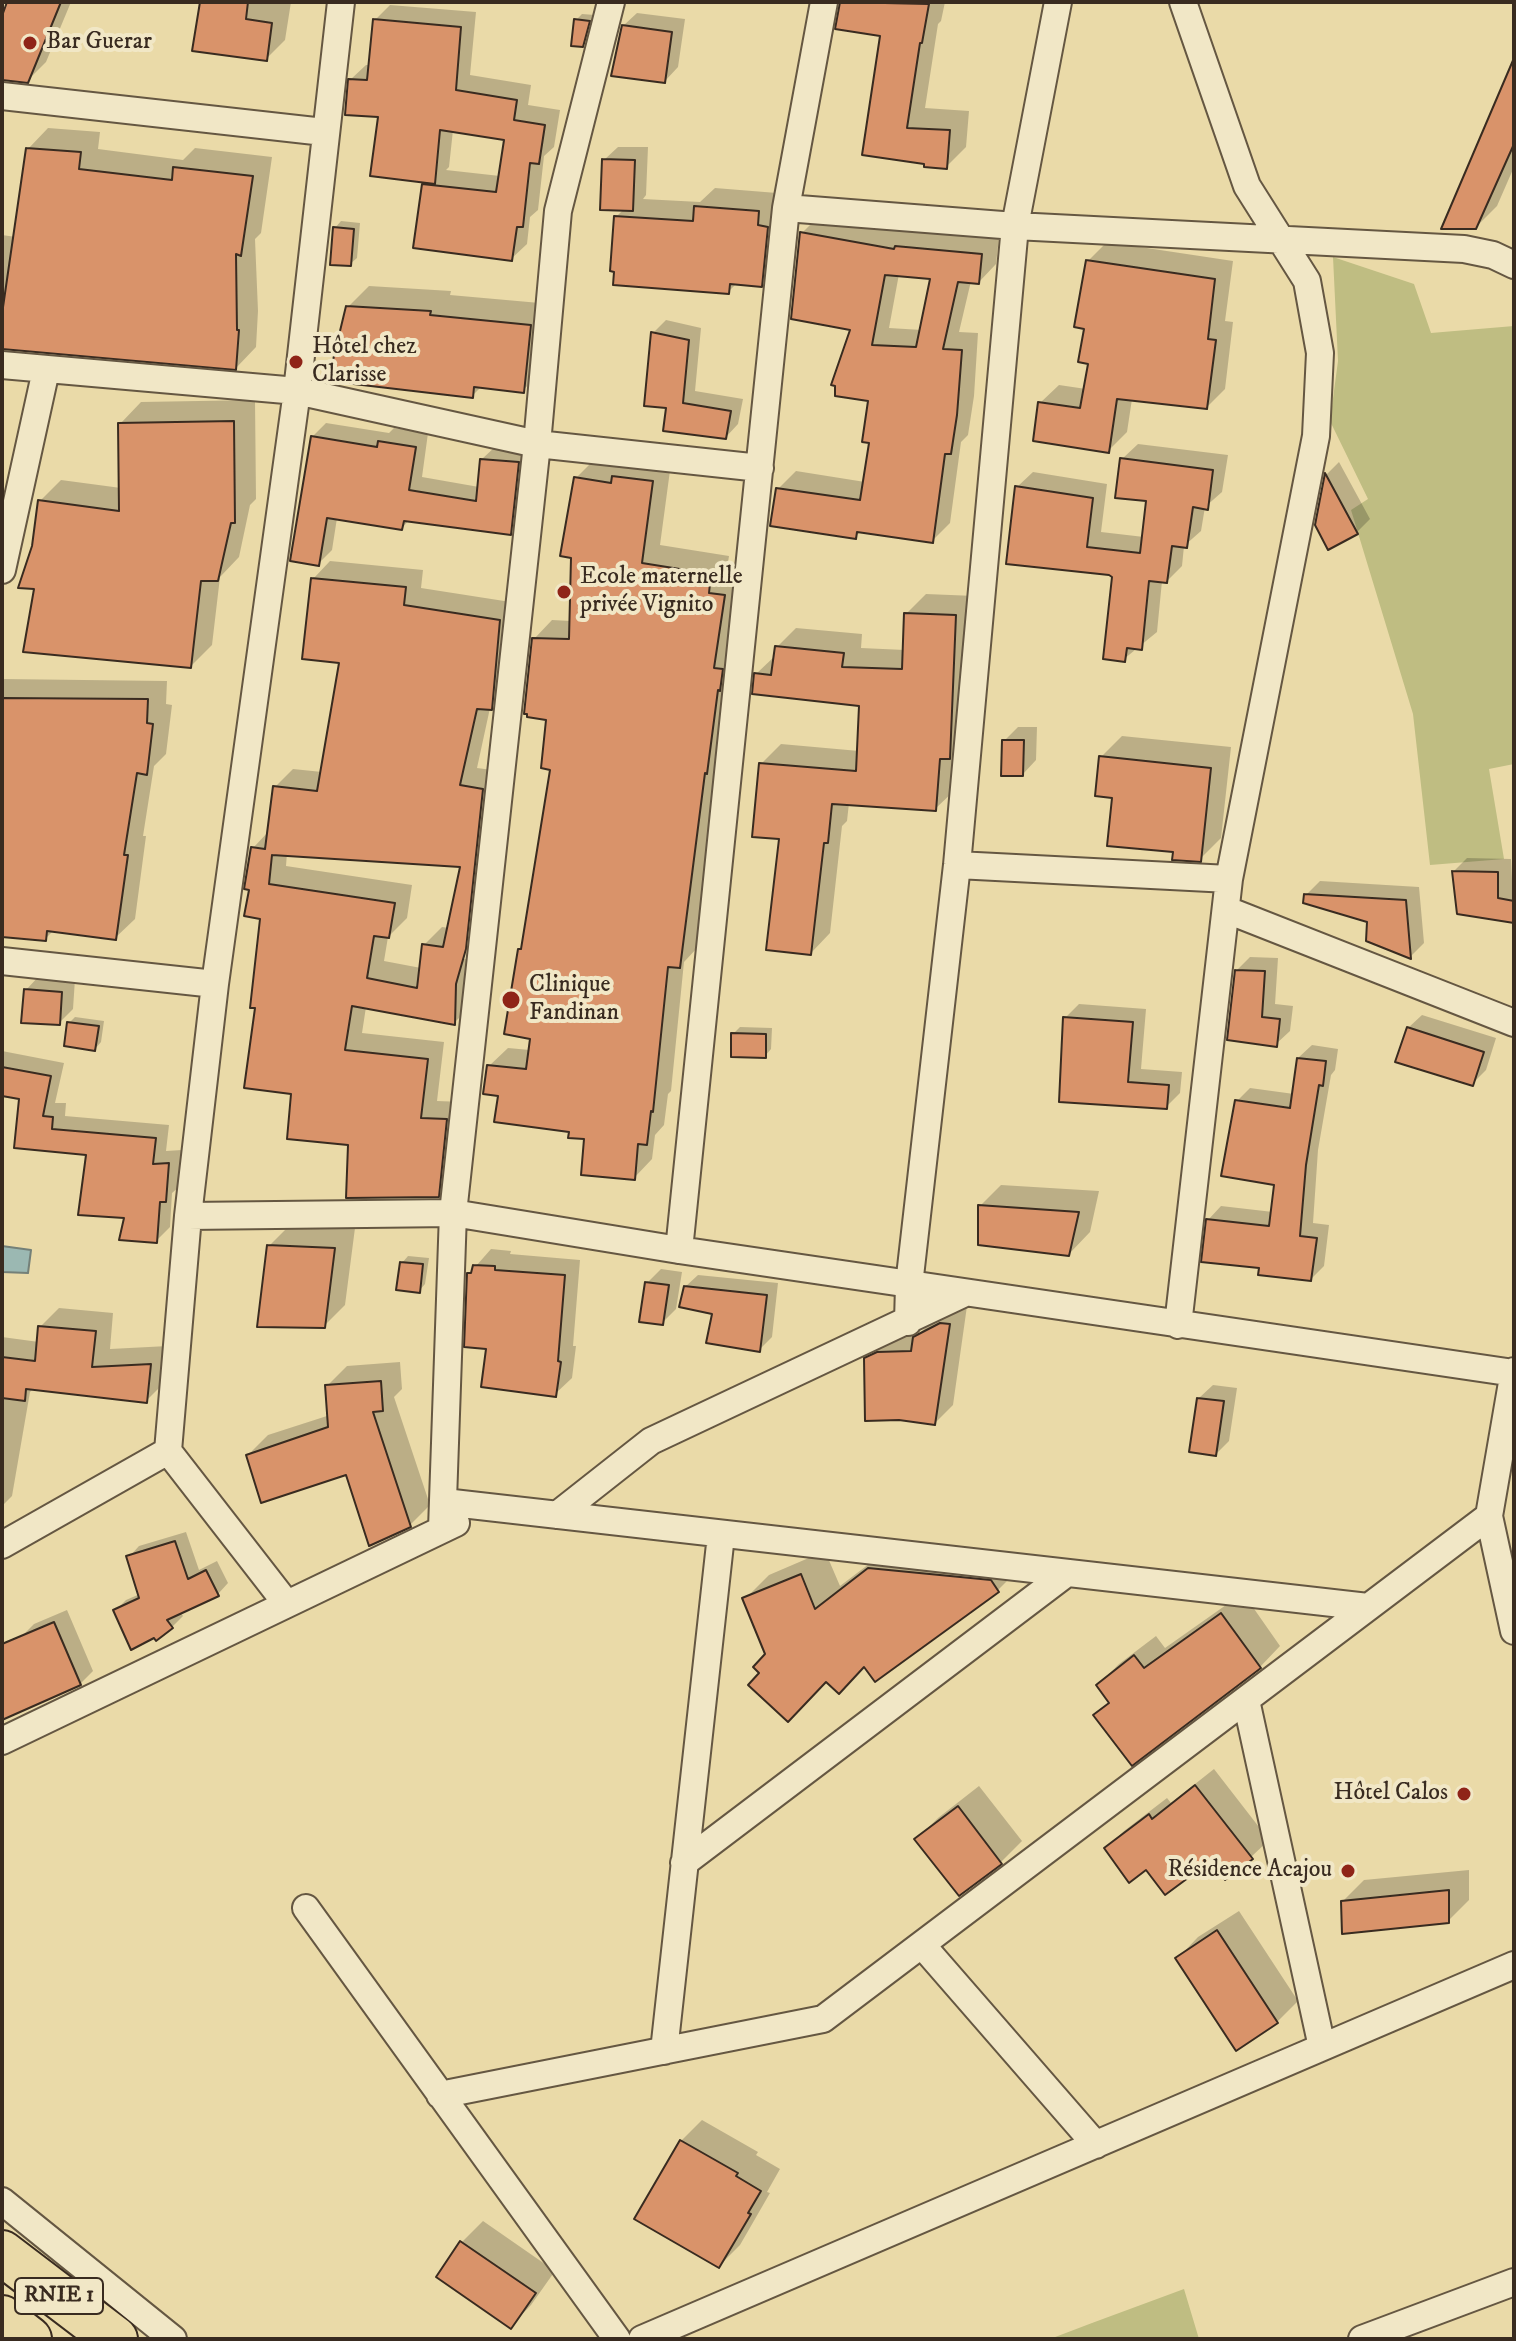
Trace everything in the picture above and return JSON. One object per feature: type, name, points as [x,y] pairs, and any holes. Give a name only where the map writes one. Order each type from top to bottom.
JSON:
[{"type":"highway","name":"RNIE 1","points":[[2,2253],[115,2339]]},
{"type":"highway","name":"RNIE 1","points":[[2,2318],[29,2339]]},
{"type":"street","points":[[286,1603],[168,1451],[188,1216],[215,984],[297,391],[341,2]]},
{"type":"street","points":[[442,1529],[453,1213],[537,444],[558,211],[611,2]]},
{"type":"street","points":[[679,1250],[786,208],[824,2]]},
{"type":"street","points":[[908,1322],[909,1285],[957,865],[1015,226],[1058,2]]},
{"type":"street","points":[[1178,1325],[1229,879],[1316,436],[1320,353],[1307,281],[1247,186],[1183,2]]},
{"type":"street","points":[[2,96],[324,132]]},
{"type":"street","points":[[786,208],[1015,226],[1464,249],[1493,255],[1514,265]]},
{"type":"street","points":[[2,365],[297,391],[537,444],[760,468]]},
{"type":"street","points":[[2,570],[46,370]]},
{"type":"street","points":[[957,865],[1229,879]]},
{"type":"street","points":[[1227,910],[1514,1023]]},
{"type":"street","points":[[2,961],[215,984]]},
{"type":"street","points":[[188,1216],[453,1213],[909,1285],[1514,1372],[1489,1516],[1514,1631]]},
{"type":"street","points":[[557,1515],[651,1441],[965,1293]]},
{"type":"street","points":[[2,1545],[168,1451]]},
{"type":"street","points":[[444,1502],[1368,1607]]},
{"type":"street","points":[[2,1741],[488,1507]]},
{"type":"street","points":[[440,2095],[823,2019],[1489,1516]]},
{"type":"street","points":[[664,2051],[721,1535]]},
{"type":"street","points":[[684,1863],[1067,1573]]},
{"type":"street","points":[[1246,1700],[1322,2047]]},
{"type":"street","points":[[306,1908],[617,2339]]},
{"type":"street","points":[[922,1945],[1096,2145]]},
{"type":"street","points":[[642,2339],[1514,1965]]},
{"type":"street","points":[[2,2201],[173,2339]]},
{"type":"street","points":[[1362,2339],[1514,2282]]},
{"type":"shaded area","points":[[1333,257],[1414,284],[1431,333],[1514,326],[1514,764],[1489,769],[1504,859],[1430,865],[1413,714],[1351,510],[1368,499],[1330,421],[1338,361]]},
{"type":"shaded area","points":[[1184,2289],[1199,2339],[1050,2339],[1092,2323]]},
{"type":"water","points":[[2,1246],[31,1250],[28,1273],[2,1272]]},
{"type":"building","points":[[7,2],[61,2],[28,83],[2,80],[2,16]]},
{"type":"building","points":[[200,2],[248,2],[246,19],[272,23],[267,61],[192,51]]},
{"type":"building","points":[[840,2],[929,4],[907,128],[950,130],[947,169],[862,155],[880,36],[835,29]]},
{"type":"building","points":[[373,19],[461,27],[456,90],[517,100],[514,120],[545,125],[539,164],[530,163],[523,227],[517,227],[512,261],[413,248],[422,184],[496,192],[504,140],[440,130],[435,184],[370,176],[378,117],[345,115],[348,79],[367,80]]},
{"type":"building","points":[[574,19],[590,21],[583,47],[571,46]]},
{"type":"building","points":[[622,25],[672,32],[665,83],[611,76]]},
{"type":"building","points":[[1514,58],[1514,144],[1476,229],[1441,229]]},
{"type":"building","points":[[26,148],[81,152],[79,169],[172,180],[173,167],[253,176],[241,256],[236,254],[239,330],[236,370],[2,349],[2,314]]},
{"type":"building","points":[[602,159],[635,160],[633,211],[600,210]]},
{"type":"building","points":[[694,206],[759,211],[758,225],[768,227],[762,287],[730,284],[729,294],[613,285],[614,272],[610,271],[614,216],[693,221]]},
{"type":"building","points":[[333,227],[354,229],[351,266],[330,265]]},
{"type":"building","points":[[800,232],[894,249],[895,246],[982,254],[979,284],[958,282],[943,349],[962,350],[957,415],[951,454],[945,454],[933,543],[857,532],[856,539],[770,526],[776,488],[860,500],[869,443],[862,442],[868,401],[835,396],[835,386],[831,385],[850,330],[791,319]],"holes":[[[885,275],[930,279],[916,347],[872,345]]]},
{"type":"building","points":[[1086,260],[1215,279],[1208,339],[1216,340],[1207,409],[1117,399],[1109,453],[1033,441],[1038,402],[1080,408],[1088,364],[1078,362],[1084,329],[1074,327]]},
{"type":"building","points":[[346,306],[431,311],[430,315],[531,325],[524,393],[474,387],[473,398],[328,381]]},
{"type":"building","points":[[651,332],[689,340],[683,403],[731,411],[726,439],[663,431],[666,408],[644,406]]},
{"type":"building","points":[[234,421],[235,523],[231,523],[218,581],[201,581],[191,668],[23,652],[34,589],[18,588],[32,546],[38,500],[119,511],[118,423]]},
{"type":"building","points":[[311,436],[377,447],[378,441],[416,447],[409,490],[476,501],[480,459],[519,462],[511,535],[404,521],[402,530],[327,518],[319,566],[290,561]]},
{"type":"building","points":[[1120,458],[1213,470],[1208,510],[1193,507],[1187,548],[1172,546],[1167,583],[1149,581],[1142,650],[1127,648],[1125,662],[1103,659],[1112,577],[1006,564],[1015,486],[1093,498],[1087,547],[1140,553],[1146,501],[1115,498]]},
{"type":"building","points":[[1325,473],[1358,534],[1328,550],[1315,525]]},
{"type":"building","points":[[612,476],[653,481],[642,563],[711,574],[709,593],[725,595],[714,668],[723,669],[705,773],[680,968],[668,967],[653,1112],[647,1145],[638,1144],[635,1180],[581,1175],[584,1139],[568,1138],[569,1132],[494,1122],[498,1096],[483,1094],[487,1065],[526,1069],[530,1039],[504,1034],[550,770],[541,768],[546,720],[524,714],[532,638],[569,639],[571,558],[560,556],[574,477],[611,483]]},
{"type":"building","points":[[311,578],[406,587],[404,605],[500,620],[492,710],[477,709],[460,785],[483,789],[466,949],[456,984],[455,1025],[352,1006],[345,1050],[428,1059],[421,1118],[447,1119],[439,1197],[346,1198],[348,1145],[287,1139],[291,1094],[244,1088],[255,1008],[250,1008],[260,919],[244,916],[249,890],[244,889],[251,847],[265,849],[273,786],[317,791],[339,663],[302,659]],"holes":[[[272,855],[460,867],[443,947],[422,944],[417,988],[367,978],[374,936],[389,938],[395,903],[269,884]]]},
{"type":"building","points":[[904,613],[956,615],[950,759],[940,759],[936,811],[832,804],[828,843],[824,843],[811,955],[766,950],[779,839],[752,837],[759,763],[856,771],[859,706],[752,694],[754,673],[771,675],[775,646],[844,653],[842,667],[902,669]]},
{"type":"building","points":[[2,698],[148,699],[147,723],[153,724],[147,775],[137,773],[124,855],[128,855],[116,940],[47,931],[46,941],[2,937]]},
{"type":"building","points":[[1002,740],[1024,740],[1023,776],[1001,776]]},
{"type":"building","points":[[1099,756],[1211,768],[1201,862],[1172,860],[1173,852],[1107,846],[1112,798],[1095,796]]},
{"type":"building","points":[[1452,871],[1498,872],[1498,898],[1514,901],[1514,923],[1457,914]]},
{"type":"building","points":[[1304,894],[1406,900],[1411,959],[1366,941],[1367,922],[1303,903]]},
{"type":"building","points":[[1235,970],[1265,971],[1262,1017],[1280,1019],[1277,1047],[1227,1040]]},
{"type":"building","points":[[24,989],[62,992],[60,1025],[21,1023]]},
{"type":"building","points":[[1063,1017],[1133,1022],[1128,1082],[1169,1085],[1167,1109],[1059,1102]]},
{"type":"building","points":[[67,1022],[99,1026],[95,1051],[64,1046]]},
{"type":"building","points":[[1407,1027],[1484,1052],[1473,1086],[1395,1062]]},
{"type":"building","points":[[731,1033],[766,1034],[766,1058],[731,1057]]},
{"type":"building","points":[[1297,1058],[1326,1061],[1306,1165],[1300,1236],[1317,1238],[1311,1281],[1258,1275],[1259,1268],[1201,1262],[1206,1219],[1269,1226],[1274,1185],[1221,1176],[1235,1100],[1290,1108]]},
{"type":"building","points":[[2,1067],[51,1076],[43,1116],[53,1117],[52,1129],[156,1138],[153,1164],[169,1163],[166,1202],[160,1202],[157,1243],[119,1240],[124,1218],[78,1215],[86,1155],[14,1148],[19,1099],[2,1096]]},
{"type":"building","points":[[978,1205],[1079,1212],[1069,1256],[978,1245]]},
{"type":"building","points":[[267,1245],[335,1248],[325,1328],[257,1327]]},
{"type":"building","points":[[400,1262],[423,1264],[420,1293],[396,1290]]},
{"type":"building","points":[[473,1265],[495,1266],[495,1270],[565,1275],[558,1361],[561,1362],[556,1397],[481,1387],[486,1349],[464,1347],[467,1273],[471,1273]]},
{"type":"building","points":[[645,1282],[669,1285],[663,1325],[639,1322]]},
{"type":"building","points":[[684,1286],[767,1295],[760,1352],[706,1343],[712,1314],[679,1307]]},
{"type":"building","points":[[940,1323],[950,1324],[935,1425],[899,1420],[865,1421],[864,1358],[877,1352],[911,1351],[913,1337]]},
{"type":"building","points":[[38,1326],[96,1331],[92,1367],[151,1364],[147,1403],[26,1389],[25,1401],[2,1398],[2,1357],[35,1361]]},
{"type":"building","points":[[381,1381],[383,1411],[373,1412],[411,1527],[369,1546],[346,1475],[261,1503],[246,1455],[328,1427],[325,1385]]},
{"type":"building","points":[[1197,1398],[1224,1401],[1216,1456],[1189,1452]]},
{"type":"building","points":[[175,1541],[188,1579],[206,1570],[219,1596],[167,1620],[173,1628],[156,1641],[154,1638],[131,1650],[113,1610],[139,1598],[126,1556]]},
{"type":"building","points":[[868,1568],[991,1580],[999,1592],[875,1682],[864,1667],[839,1694],[826,1682],[788,1722],[748,1685],[759,1673],[753,1667],[765,1654],[742,1598],[801,1574],[815,1609]]},
{"type":"building","points":[[1221,1613],[1261,1668],[1132,1766],[1093,1715],[1109,1703],[1096,1685],[1134,1655],[1144,1668]]},
{"type":"building","points":[[54,1622],[81,1685],[2,1720],[2,1644]]},
{"type":"building","points":[[1195,1785],[1253,1859],[1225,1880],[1211,1861],[1165,1895],[1146,1870],[1129,1883],[1104,1848],[1149,1814],[1152,1819]]},
{"type":"building","points":[[958,1806],[1002,1864],[959,1896],[914,1839]]},
{"type":"building","points":[[1449,1890],[1449,1923],[1342,1934],[1341,1901]]},
{"type":"building","points":[[1217,1930],[1278,2023],[1236,2051],[1175,1958]]},
{"type":"building","points":[[680,2140],[738,2173],[736,2176],[761,2191],[719,2268],[634,2219]]},
{"type":"building","points":[[460,2241],[536,2293],[511,2329],[436,2277]]},
{"type":"place","name":"Bar Guerar","points":[[30,43]]},
{"type":"place","name":"Hôtel chez Clarisse","points":[[296,362]]},
{"type":"place","name":"Ecole maternelle privée Vignito","points":[[564,592]]},
{"type":"place","name":"Clinique Fandinan","points":[[511,1000]]},
{"type":"place","name":"Hôtel Calos","points":[[1464,1794]]},
{"type":"place","name":"Résidence Acajou","points":[[1348,1871]]}]
